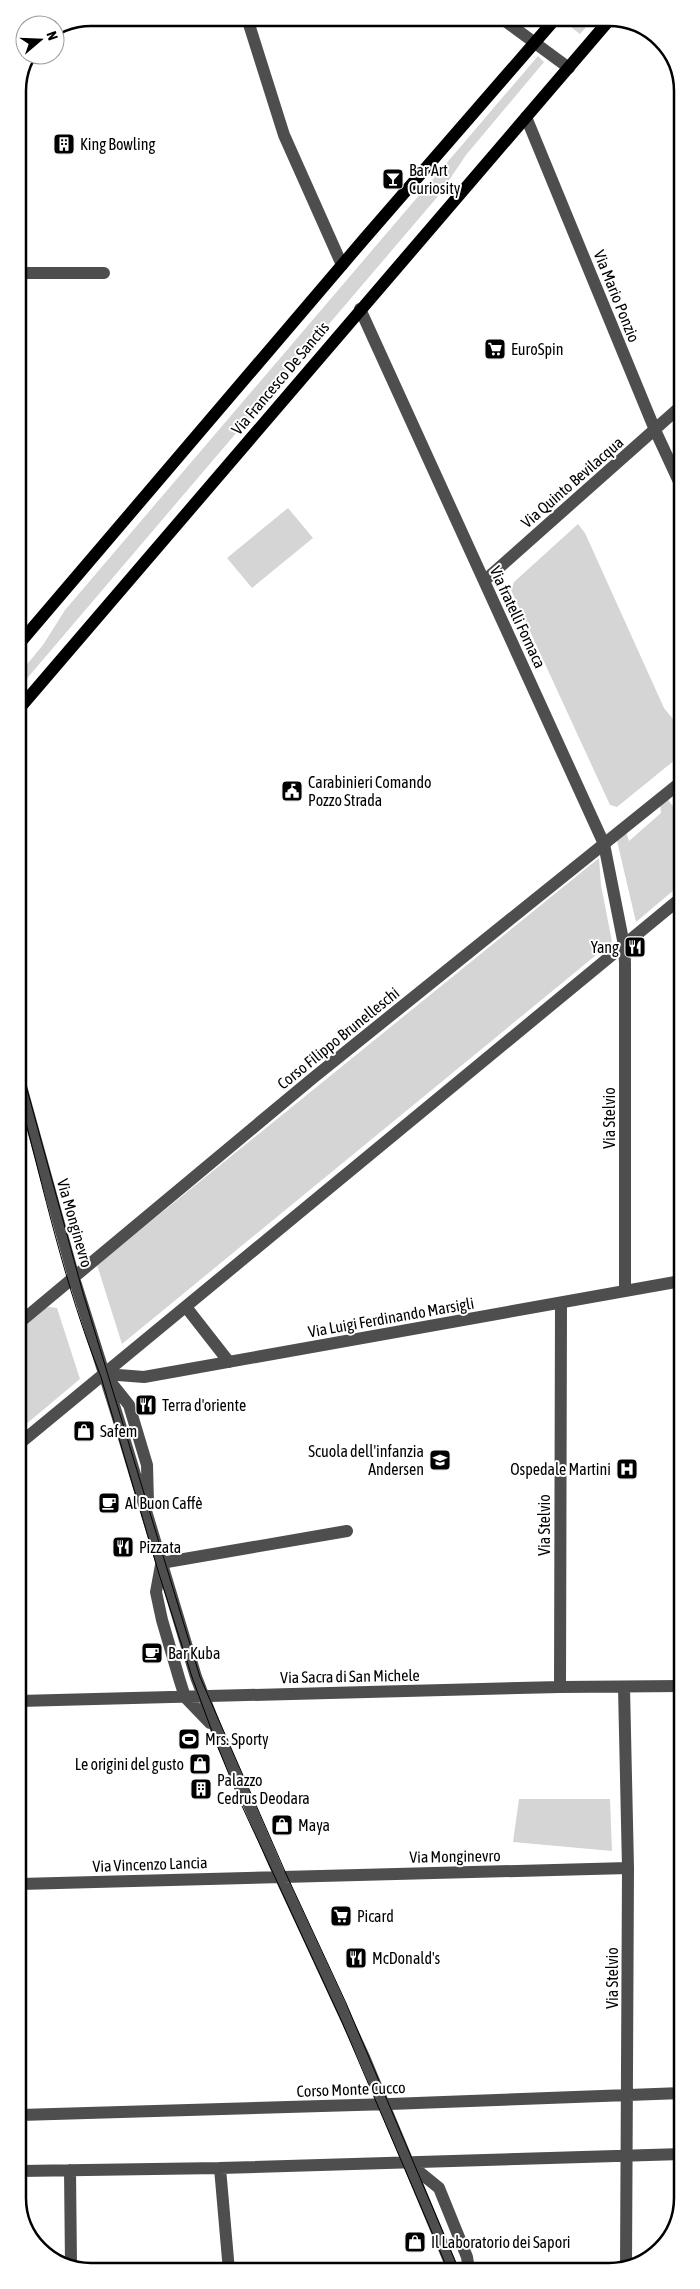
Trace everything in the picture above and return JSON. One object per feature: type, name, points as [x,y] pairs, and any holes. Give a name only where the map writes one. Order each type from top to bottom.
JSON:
[{"type":"main road","name":"Via Francesco De Sanctis","points":[[26,636],[342,265],[549,26]]},
{"type":"main road","name":"Via Francesco De Sanctis","points":[[26,701],[604,26]]},
{"type":"street","points":[[249,26],[284,135],[342,265]]},
{"type":"street","points":[[512,26],[569,68]]},
{"type":"street","name":"Via Mario Ponzio","points":[[526,117],[674,473]]},
{"type":"street","points":[[26,273],[104,273]]},
{"type":"street","name":"Via fratelli Fornaca","points":[[360,309],[604,844],[624,945]]},
{"type":"street","name":"Via Quinto Bevilacqua","points":[[484,581],[674,413]]},
{"type":"street","name":"Corso Filippo Brunelleschi","points":[[26,1317],[313,1078],[674,788]]},
{"type":"street","points":[[26,1438],[674,904]]},
{"type":"street","name":"Via Stelvio","points":[[624,945],[625,1291]]},
{"type":"street","name":"Via Monginevro","points":[[26,1105],[74,1278],[203,1696],[216,1731],[341,2004],[450,2263]]},
{"type":"street","name":"Via Luigi Ferdinando Marsigli","points":[[105,1374],[144,1377],[674,1282]]},
{"type":"street","name":"Via Stelvio","points":[[560,1687],[561,1304]]},
{"type":"street","points":[[186,1307],[229,1362]]},
{"type":"street","points":[[161,1563],[347,1531]]},
{"type":"street","name":"Via Monginevro","points":[[161,1563],[156,1592],[162,1620],[185,1696],[216,1731]]},
{"type":"street","name":"Via Sacra di San Michele","points":[[26,1701],[560,1687],[674,1686]]},
{"type":"street","name":"Via Stelvio","points":[[624,1687],[628,1868],[626,2261]]},
{"type":"street","name":"Via Monginevro","points":[[282,1876],[628,1868]]},
{"type":"street","name":"Via Vincenzo Lancia","points":[[26,1884],[282,1876]]},
{"type":"street","name":"Corso Monte Cucco","points":[[26,2115],[674,2093]]},
{"type":"street","points":[[26,2171],[220,2168],[674,2154]]},
{"type":"street","name":"Via Monginevro","points":[[408,2162],[439,2188],[467,2256],[468,2263]]},
{"type":"street","points":[[220,2168],[228,2263]]},
{"type":"street","points":[[70,2170],[71,2259]]},
{"type":"shaded area","points":[[570,26],[587,26],[580,34]]},
{"type":"shaded area","points":[[538,56],[544,62],[466,155],[439,195],[26,680],[26,665],[43,645],[65,610]]},
{"type":"shaded area","points":[[288,508],[313,538],[252,588],[227,558]]},
{"type":"shaded area","points":[[578,524],[585,533],[664,708],[674,720],[674,761],[617,807],[610,805],[511,590],[514,582]]},
{"type":"shaded area","points":[[667,798],[674,808],[674,890],[636,922],[617,841],[626,832],[629,841],[661,813],[660,804]]},
{"type":"shaded area","points":[[599,858],[601,885],[612,942],[122,1344],[97,1265]]},
{"type":"shaded area","points":[[49,1307],[57,1308],[80,1379],[26,1424],[26,1322],[40,1310]]},
{"type":"shaded area","points":[[519,1799],[610,1799],[612,1851],[513,1842]]},
{"type":"tram line","points":[[26,1085],[83,1293],[200,1677],[287,1876],[346,2003],[456,2263]]},
{"type":"tram line","points":[[26,1123],[66,1273],[101,1377],[159,1574],[192,1677],[217,1745],[242,1806],[342,2022],[445,2263]]},
{"type":"place","name":"King Bowling","points":[[64,144]]},
{"type":"place","name":"Bar Art Curiosity","points":[[393,179]]},
{"type":"place","name":"EuroSpin","points":[[495,349]]},
{"type":"place","name":"Carabinieri Comando Pozzo Strada","points":[[292,791]]},
{"type":"place","name":"Yang","points":[[635,947]]},
{"type":"place","name":"Terra d'oriente","points":[[146,1405]]},
{"type":"place","name":"Safem","points":[[84,1431]]},
{"type":"place","name":"Scuola dell'infanzia Andersen","points":[[440,1460]]},
{"type":"place","name":"Ospedale Martini","points":[[627,1469]]},
{"type":"place","name":"Al Buon Caffè","points":[[109,1503]]},
{"type":"place","name":"Pizzata","points":[[123,1547]]},
{"type":"place","name":"Bar Kuba","points":[[152,1653]]},
{"type":"place","name":"Mrs. Sporty","points":[[189,1739]]},
{"type":"place","name":"Le origini del gusto","points":[[200,1764]]},
{"type":"place","name":"Palazzo Cedrus Deodara","points":[[201,1789]]},
{"type":"place","name":"Maya","points":[[282,1825]]},
{"type":"place","name":"Picard","points":[[341,1916]]},
{"type":"place","name":"McDonald's","points":[[356,1958]]},
{"type":"place","name":"Il Laboratorio dei Sapori","points":[[415,2242]]}]
